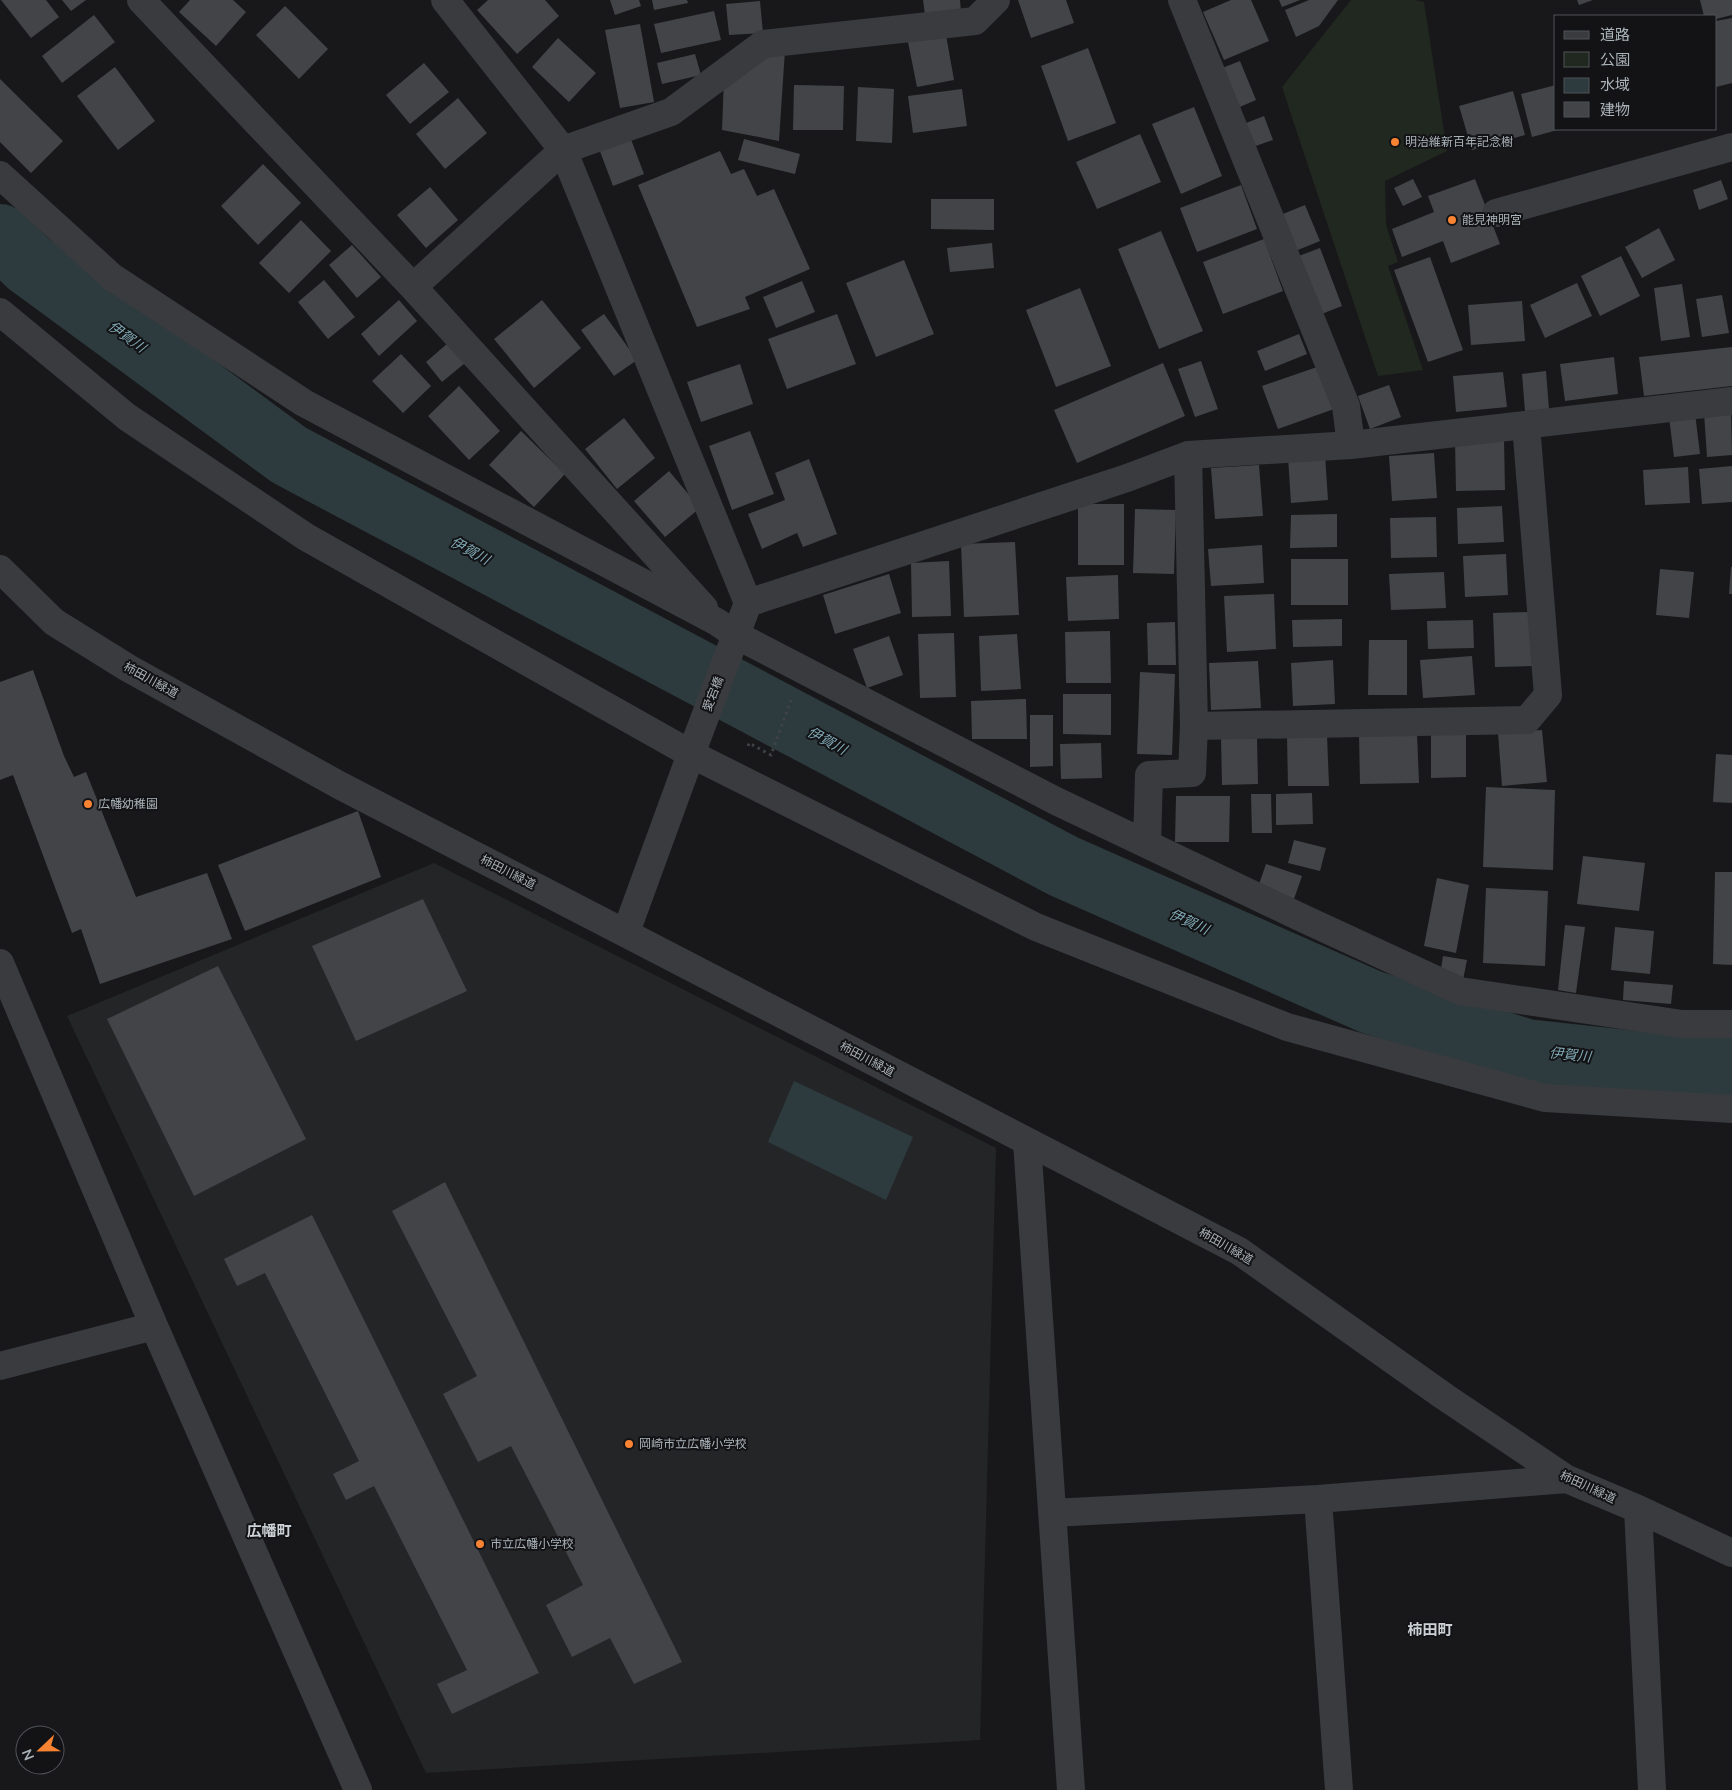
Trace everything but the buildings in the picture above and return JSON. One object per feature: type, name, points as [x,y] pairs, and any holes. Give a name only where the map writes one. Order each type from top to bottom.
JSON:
[{"type":"street","points":[[141,0],[413,287],[726,628]]},
{"type":"street","points":[[445,0],[563,150],[748,603],[1108,484],[1188,454],[1351,445],[1732,401]]},
{"type":"street","points":[[413,287],[563,150],[671,112],[763,44],[975,21],[996,0]]},
{"type":"street","points":[[1182,0],[1346,406],[1351,445]]},
{"type":"street","points":[[1496,213],[1732,147]]},
{"type":"street","points":[[0,175],[112,277],[304,403],[1056,801],[1460,991],[1682,1024],[1732,1024]]},
{"type":"street","points":[[0,312],[127,416],[306,537],[691,754],[1036,927],[1287,1027],[1544,1098],[1732,1109]]},
{"type":"street","points":[[1194,726],[1527,720],[1548,695],[1526,425]]},
{"type":"street","points":[[1147,844],[1149,775],[1192,772],[1194,726],[1188,454]]},
{"type":"street","name":"柿田川緑道","points":[[0,569],[54,622],[128,668],[339,785],[1239,1251],[1445,1397],[1567,1479],[1638,1509],[1732,1554]]},
{"type":"street","name":"愛宕橋","points":[[626,932],[691,754],[726,628],[748,603]]},
{"type":"street","points":[[0,963],[154,1326],[358,1790]]},
{"type":"street","points":[[1027,1142],[1071,1790]]},
{"type":"street","points":[[0,1366],[154,1326]]},
{"type":"street","points":[[1052,1514],[1318,1499],[1567,1479]]},
{"type":"street","points":[[1318,1499],[1339,1790]]},
{"type":"street","points":[[1638,1509],[1652,1790]]},
{"type":"path","points":[[735,776],[749,743],[771,755],[791,700]]},
{"type":"shaded area","name":"岡崎市立広幡小学校","points":[[434,863],[996,1148],[980,1740],[426,1773],[67,1016]]},
{"type":"green space","points":[[1351,0],[1414,0],[1424,2],[1447,151],[1385,181],[1386,225],[1398,262],[1388,266],[1423,370],[1378,376],[1282,87]]},
{"type":"water","points":[[794,1081],[913,1137],[886,1200],[768,1142]]},
{"type":"waterway","name":"伊賀川","points":[[0,236],[29,264],[289,455],[1063,866],[1371,1002],[1526,1051],[1692,1069],[1732,1069]]},
{"type":"place","name":"明治維新百年記念樹","points":[[1395,142]]},
{"type":"place","name":"能見神明宮","points":[[1452,220]]},
{"type":"place","name":"広幡幼稚園","points":[[88,804]]},
{"type":"place","name":"岡崎市立広幡小学校","points":[[629,1444]]},
{"type":"place","name":"市立広幡小学校","points":[[480,1544]]},
{"type":"district","name":"広幡町","points":[[269,1531]]},
{"type":"district","name":"柿田町","points":[[1430,1630]]}]
